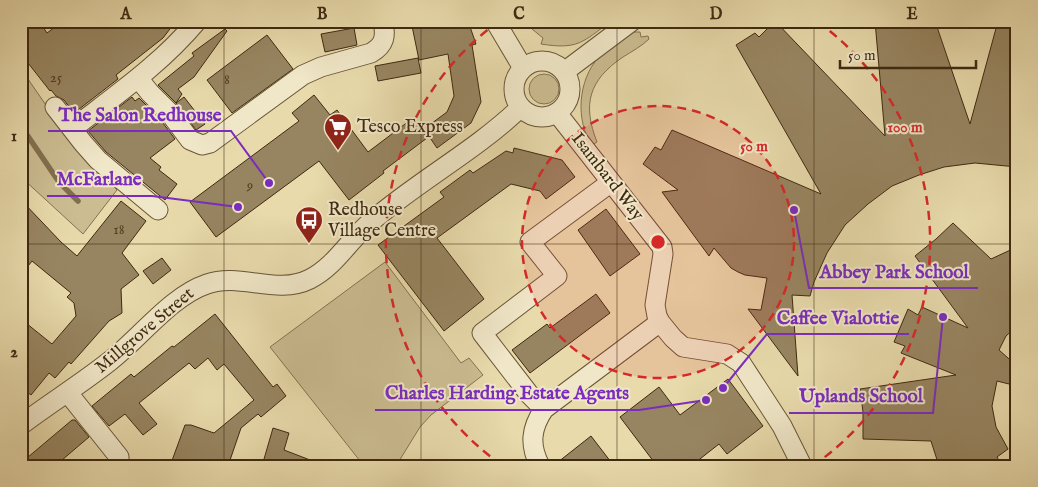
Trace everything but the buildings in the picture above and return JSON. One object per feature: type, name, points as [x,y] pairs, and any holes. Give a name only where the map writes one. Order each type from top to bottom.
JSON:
[{"type":"street","points":[[72,129],[160,60],[182,39],[197,21]]},
{"type":"street","points":[[138,78],[158,103],[169,112],[190,140],[202,145],[210,143],[303,75],[315,69],[371,53],[378,49],[384,42],[383,21]]},
{"type":"street","points":[[495,21],[523,68]]},
{"type":"street","points":[[564,72],[632,21]]},
{"type":"street","points":[[546,61],[555,64],[564,72],[570,83],[570,92],[566,104],[548,117],[537,117],[520,108],[514,97],[513,86],[516,76],[523,68],[532,62],[546,61]]},
{"type":"street","points":[[55,107],[98,160],[158,210]]},
{"type":"street","name":"Millgrove Street","points":[[21,426],[111,361],[181,297],[200,286],[226,280],[268,286],[287,286],[302,283],[322,271],[338,258],[371,221],[492,133],[520,108]]},
{"type":"street","name":"Isambard Way","points":[[556,113],[662,247],[663,254],[655,305],[656,316],[660,322]]},
{"type":"street","points":[[544,409],[529,394],[482,333],[557,276],[530,242],[610,183]]},
{"type":"street","points":[[540,466],[532,441],[535,425],[544,409],[660,322],[673,338],[684,347],[727,354],[741,363],[765,397],[802,466]]},
{"type":"street","points":[[68,393],[115,452],[118,457],[119,466]]},
{"type":"shaded area","points":[[527,21],[611,21],[579,43],[553,46],[541,44],[543,38],[532,29]]},
{"type":"shaded area","points":[[630,32],[640,32],[641,37],[648,36],[649,39],[612,66],[596,84],[590,104],[590,116],[597,142],[592,145],[583,124],[581,112],[583,88],[592,66],[599,57]]},
{"type":"shaded area","points":[[21,69],[66,134],[117,190],[83,234],[21,177]]},
{"type":"shaded area","points":[[544,74],[554,79],[559,89],[554,99],[544,104],[534,99],[529,89],[534,79]]},
{"type":"shaded area","points":[[385,262],[461,363],[469,358],[483,375],[431,415],[420,427],[396,466],[364,466],[270,347]]},
{"type":"waterway","points":[[21,126],[59,182],[78,201]]},
{"type":"place","name":"Tesco Express","points":[[338,151]]},
{"type":"place","name":"The Salon Redhouse","points":[[269,183]]},
{"type":"place","name":"McFarlane","points":[[238,207]]},
{"type":"place","name":"Abbey Park School","points":[[794,210]]},
{"type":"place","name":"Redhouse Village Centre","points":[[309,244]]},
{"type":"place","name":"Uplands School","points":[[943,317]]},
{"type":"place","name":"Caffee Vialottie","points":[[723,388]]},
{"type":"place","name":"Charles Harding Estate Agents","points":[[706,400]]}]
